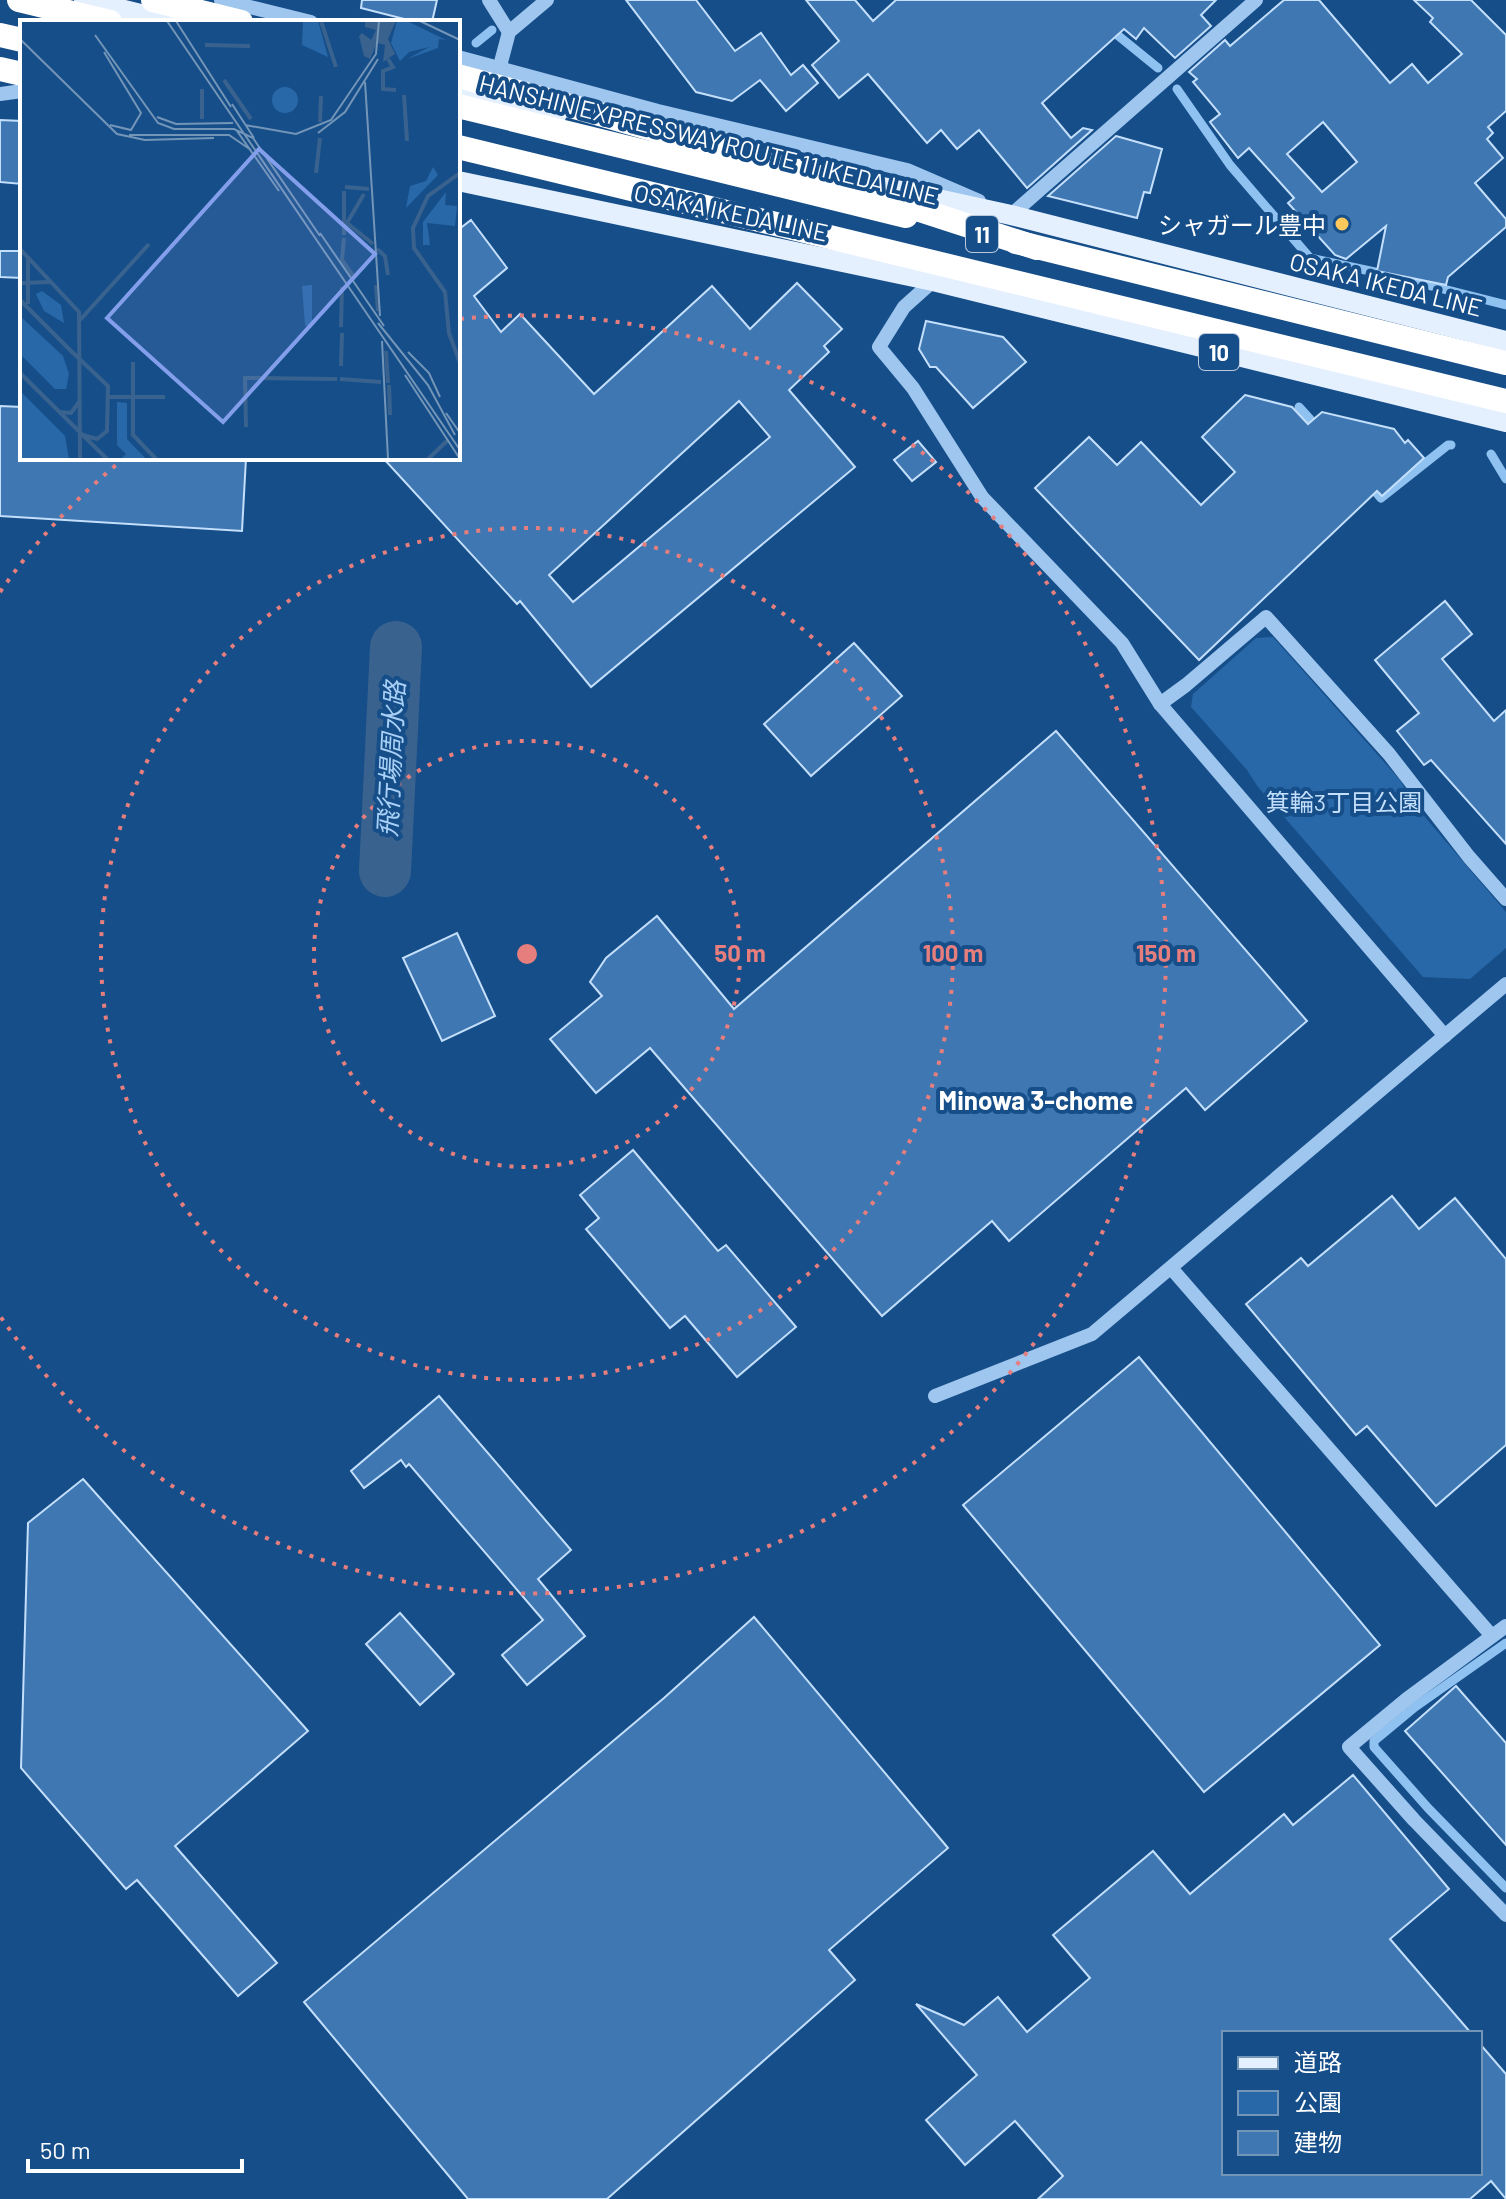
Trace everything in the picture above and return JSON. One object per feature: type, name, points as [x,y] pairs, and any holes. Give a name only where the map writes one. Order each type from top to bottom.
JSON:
[{"type":"highway","points":[[19,0],[102,20]]},
{"type":"highway","points":[[153,0],[233,20]]},
{"type":"highway","points":[[0,38],[20,43]]},
{"type":"highway","points":[[0,69],[20,74]]},
{"type":"highway","name":"11","points":[[460,77],[812,175],[1037,248]]},
{"type":"highway","name":"HANSHIN EXPRESSWAY ROUTE 11 IKEDA LINE","points":[[460,106],[1506,363]]},
{"type":"highway","name":"11","points":[[460,150],[525,163],[1506,401]]},
{"type":"main road","points":[[84,0],[165,20]]},
{"type":"main road","points":[[0,81],[20,88]]},
{"type":"main road","name":"OSAKA IKEDA LINE","points":[[460,91],[1011,215],[1506,341]]},
{"type":"main road","name":"OSAKA IKEDA LINE","points":[[460,181],[933,281],[1506,422]]},
{"type":"street","points":[[221,0],[303,20]]},
{"type":"street","points":[[489,0],[509,32]]},
{"type":"street","points":[[500,66],[509,32],[547,0]]},
{"type":"street","points":[[460,57],[658,111],[907,170],[1011,215],[1256,0]]},
{"type":"street","points":[[0,94],[20,89]]},
{"type":"street","points":[[933,281],[904,307],[879,347],[913,388],[982,497],[1122,643],[1160,704],[1445,1036]]},
{"type":"street","points":[[1160,704],[1266,617],[1389,754],[1469,857],[1506,899]]},
{"type":"street","points":[[935,1396],[1092,1334],[1506,984]]},
{"type":"street","points":[[1171,1268],[1492,1636]]},
{"type":"street","points":[[1506,1626],[1407,1699],[1349,1747],[1506,1915]]},
{"type":"green space","name":"箕輪3丁目公園","points":[[1273,637],[1400,780],[1413,803],[1506,912],[1506,948],[1470,979],[1423,977],[1191,707],[1193,694],[1256,638]]},
{"type":"building","points":[[362,0],[437,0],[432,20],[408,20],[361,8]]},
{"type":"building","points":[[626,0],[696,0],[735,51],[761,33],[791,75],[803,65],[818,83],[786,111],[760,80],[732,101],[696,92]]},
{"type":"building","points":[[806,0],[855,0],[873,21],[896,0],[1216,0],[1201,15],[1211,26],[1175,58],[1144,28],[1136,39],[1124,29],[1042,103],[1071,138],[1083,128],[1092,130],[1027,188],[979,130],[957,149],[941,130],[927,143],[868,74],[839,98],[812,65],[839,41]]},
{"type":"building","points":[[1284,0],[1319,0],[1390,83],[1412,64],[1428,83],[1462,54],[1430,22],[1433,18],[1414,0],[1471,0],[1506,35],[1506,111],[1488,127],[1493,133],[1487,139],[1503,158],[1475,183],[1506,219],[1506,227],[1448,277],[1446,285],[1377,271],[1386,226],[1346,259],[1335,255],[1288,203],[1294,198],[1249,148],[1238,158],[1210,122],[1220,114],[1193,82],[1197,79],[1189,72],[1225,40],[1230,46]],"holes":[[[1323,122],[1357,162],[1322,192],[1287,154]]]},
{"type":"building","points":[[0,120],[20,121],[20,184],[0,182]]},
{"type":"building","points":[[1116,136],[1162,149],[1150,193],[1144,192],[1137,218],[1048,196]]},
{"type":"building","points":[[471,220],[507,268],[474,296],[501,332],[520,314],[594,394],[712,286],[750,329],[797,283],[842,329],[824,346],[829,352],[789,390],[855,467],[591,687],[520,601],[517,604],[385,460],[460,460],[460,228]],"holes":[[[739,401],[770,437],[573,602],[549,575]]]},
{"type":"building","points":[[0,251],[20,251],[20,278],[0,277]]},
{"type":"building","points":[[926,321],[1003,337],[1026,362],[973,408],[936,367],[930,367],[919,349]]},
{"type":"building","points":[[1245,395],[1292,407],[1308,424],[1322,412],[1394,429],[1405,443],[1408,440],[1424,458],[1382,496],[1377,491],[1199,660],[1035,488],[1089,437],[1117,465],[1141,442],[1201,505],[1235,472],[1202,437]]},
{"type":"building","points":[[0,406],[20,407],[20,460],[246,460],[242,531],[0,516]]},
{"type":"building","points":[[918,441],[936,462],[912,481],[894,460]]},
{"type":"building","points":[[1445,601],[1472,634],[1442,659],[1494,721],[1506,710],[1506,844],[1431,760],[1424,765],[1397,731],[1419,713],[1375,660]]},
{"type":"building","points":[[854,643],[902,696],[811,776],[764,724]]},
{"type":"building","points":[[1056,731],[1307,1021],[1205,1110],[1186,1088],[1009,1241],[992,1221],[882,1316],[650,1048],[596,1093],[550,1039],[602,996],[590,982],[606,958],[657,916],[734,1009]]},
{"type":"building","points":[[457,933],[495,1016],[442,1041],[403,958]]},
{"type":"building","points":[[633,1150],[718,1251],[726,1245],[796,1327],[737,1377],[685,1316],[670,1328],[586,1229],[599,1218],[580,1195]]},
{"type":"building","points":[[1392,1196],[1419,1229],[1455,1198],[1506,1259],[1506,1445],[1436,1506],[1367,1426],[1356,1435],[1246,1304],[1301,1258],[1308,1266]]},
{"type":"building","points":[[1139,1357],[1380,1645],[1204,1792],[963,1505]]},
{"type":"building","points":[[439,1396],[571,1550],[538,1579],[585,1636],[527,1685],[502,1655],[543,1620],[409,1464],[406,1467],[401,1460],[364,1488],[351,1471]]},
{"type":"building","points":[[83,1479],[308,1731],[175,1846],[277,1963],[238,1996],[137,1880],[126,1889],[21,1768],[28,1523]]},
{"type":"building","points":[[400,1613],[454,1674],[420,1705],[366,1644]]},
{"type":"building","points":[[754,1617],[948,1848],[829,1950],[855,1980],[607,2199],[468,2199],[304,2002],[664,1698]]},
{"type":"building","points":[[1456,1686],[1506,1743],[1506,1845],[1405,1731]]},
{"type":"building","points":[[1353,1775],[1449,1889],[1390,1939],[1469,2031],[1222,2031],[1222,2175],[1482,2175],[1482,2046],[1506,2074],[1506,2199],[1491,2181],[1470,2199],[1038,2199],[1063,2176],[1015,2121],[965,2165],[926,2120],[977,2075],[916,2004],[964,2025],[998,1997],[1027,2032],[1090,1978],[1053,1935],[1153,1851],[1190,1894],[1284,1814],[1293,1825]]},
{"type":"waterway","points":[[1110,29],[1158,68]]},
{"type":"waterway","points":[[476,43],[492,30]]},
{"type":"waterway","points":[[1177,89],[1230,165],[1310,258],[1506,305]]},
{"type":"waterway","points":[[1299,407],[1318,428]]},
{"type":"waterway","points":[[1368,483],[1381,498],[1451,445]]},
{"type":"waterway","points":[[1491,454],[1506,479]]},
{"type":"waterway","name":"飛行場周水路","points":[[385,871],[396,647]]},
{"type":"waterway","points":[[1506,1643],[1415,1707],[1374,1741],[1374,1747],[1428,1808],[1506,1888]]},
{"type":"place","name":"シャガール豊中","points":[[1342,224]]},
{"type":"district","name":"Minowa 3-chome","points":[[1036,1099]]}]
